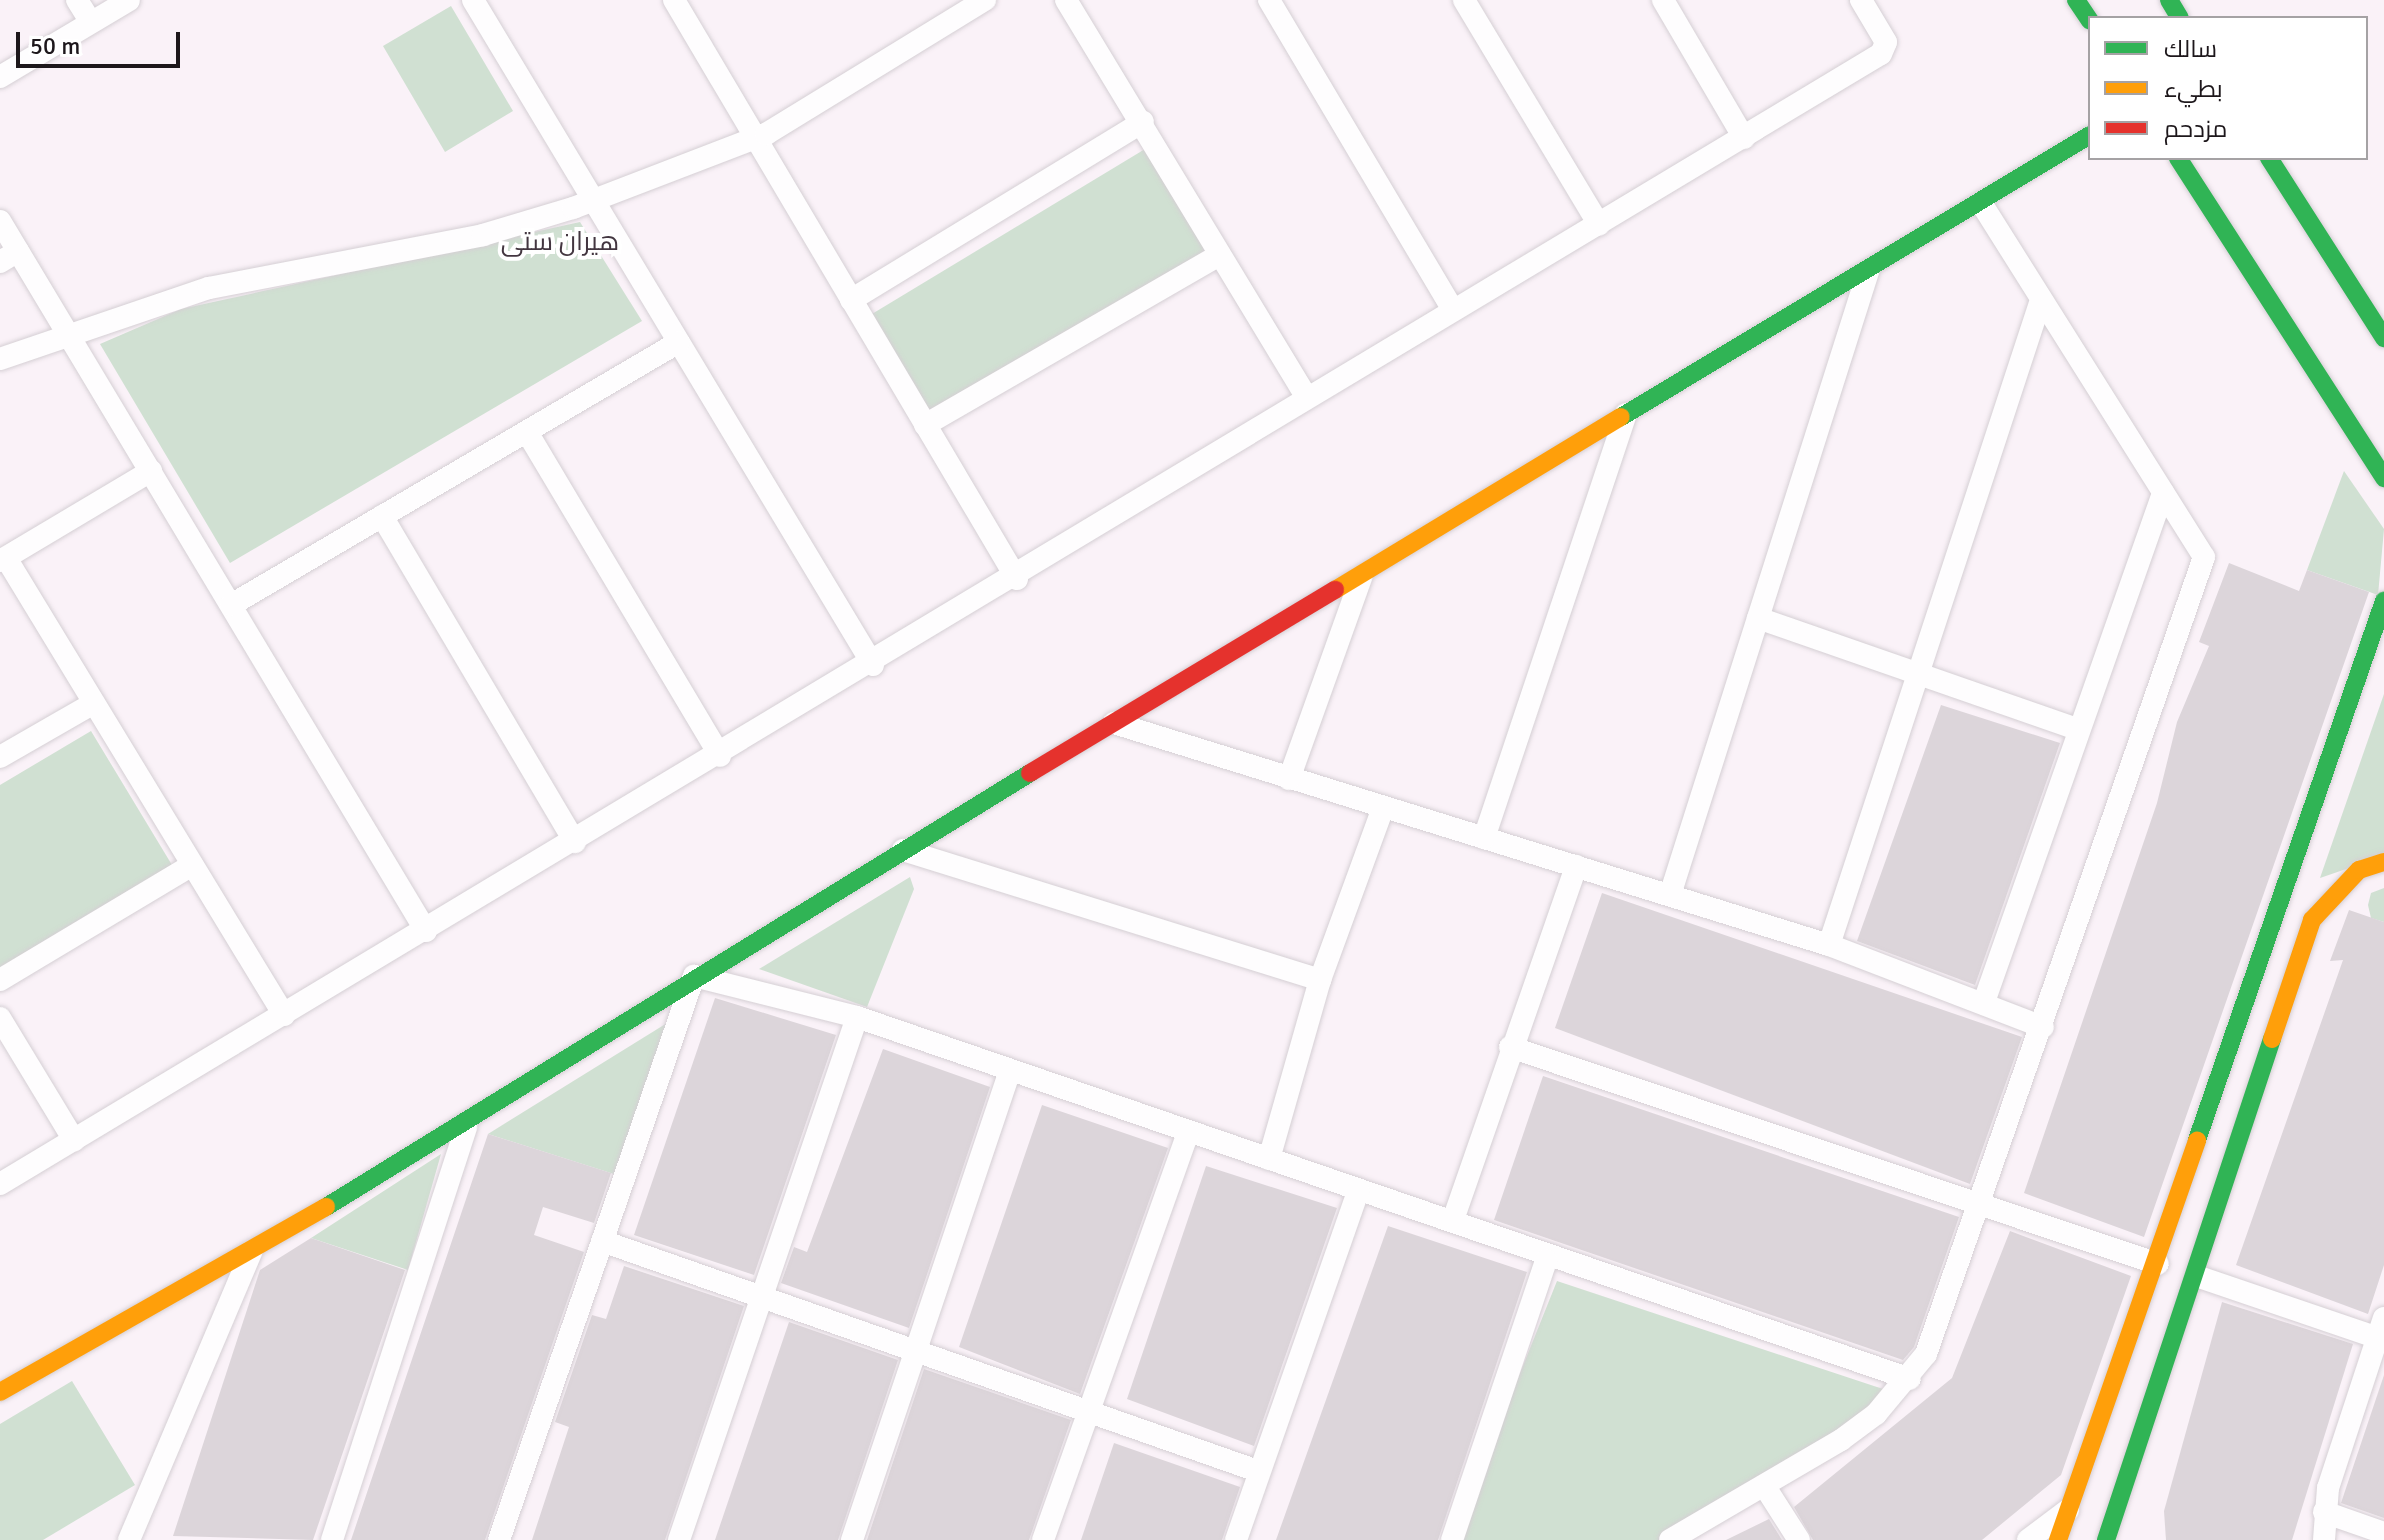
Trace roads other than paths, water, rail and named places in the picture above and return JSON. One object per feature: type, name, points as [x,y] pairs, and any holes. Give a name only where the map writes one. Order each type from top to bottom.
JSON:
[{"type":"street","points":[[77,0],[91,22]]},
{"type":"street","points":[[0,77],[129,0]]},
{"type":"street","points":[[473,0],[873,665]]},
{"type":"street","points":[[674,0],[1017,579]]},
{"type":"street","points":[[0,359],[209,288],[483,235],[593,200],[754,136],[867,78],[985,0]]},
{"type":"street","points":[[1066,0],[1143,122],[1307,398]]},
{"type":"street","points":[[1269,0],[1453,310]]},
{"type":"street","points":[[1464,0],[1599,225]]},
{"type":"street","points":[[1663,0],[1744,138]]},
{"type":"street","points":[[0,1184],[1017,579],[1307,398],[1881,54],[1886,42],[1861,0]]},
{"type":"street","points":[[2076,0],[2088,18]]},
{"type":"street","points":[[851,300],[1143,122]]},
{"type":"street","points":[[0,1392],[466,1127],[694,976],[1361,578],[1626,414],[1982,204],[2088,136]]},
{"type":"street","points":[[2179,160],[2384,478]]},
{"type":"street","points":[[2270,160],[2382,331]]},
{"type":"street","points":[[1670,1540],[1767,1490],[1876,1414],[1910,1379],[1983,1202],[2204,557],[1982,204]]},
{"type":"street","points":[[0,221],[9,257],[68,335],[426,931]]},
{"type":"street","points":[[925,425],[1220,255]]},
{"type":"street","points":[[1670,895],[1868,272]]},
{"type":"street","points":[[1829,945],[1914,676],[2041,300]]},
{"type":"street","points":[[231,605],[679,342]]},
{"type":"street","points":[[1484,838],[1626,414]]},
{"type":"street","points":[[527,432],[720,756]]},
{"type":"street","points":[[151,471],[3,559],[284,1015]]},
{"type":"street","points":[[1984,1002],[2076,729],[2163,493]]},
{"type":"street","points":[[382,516],[575,842]]},
{"type":"street","points":[[1289,779],[1361,578]]},
{"type":"street","points":[[2097,1526],[2158,1264],[2273,915],[2384,601]]},
{"type":"street","points":[[1758,618],[1914,676],[2076,729]]},
{"type":"street","points":[[0,757],[94,703]]},
{"type":"street","points":[[1114,723],[1829,945],[2043,1027]]},
{"type":"street","points":[[1269,1159],[1320,980],[1383,808]]},
{"type":"street","points":[[903,850],[1320,980]]},
{"type":"street","points":[[2058,1540],[2097,1526],[2196,1276],[2312,920],[2359,870],[2384,862]]},
{"type":"street","points":[[0,980],[192,865]]},
{"type":"street","points":[[1453,1220],[1510,1047],[1576,866]]},
{"type":"street","points":[[2273,915],[2312,920]]},
{"type":"street","points":[[694,976],[857,1017],[1009,1074],[1187,1135],[1453,1220],[1546,1260],[1910,1379]]},
{"type":"street","points":[[499,1540],[694,976]]},
{"type":"street","points":[[679,1540],[857,1017]]},
{"type":"street","points":[[0,1018],[74,1140]]},
{"type":"street","points":[[1510,1047],[1983,1202],[2158,1264]]},
{"type":"street","points":[[852,1540],[1009,1074]]},
{"type":"street","points":[[332,1540],[466,1127]]},
{"type":"street","points":[[1043,1540],[1087,1407],[1187,1135]]},
{"type":"street","points":[[1236,1540],[1255,1470],[1358,1191]]},
{"type":"street","points":[[602,1241],[915,1352],[1087,1407],[1255,1470]]},
{"type":"street","points":[[129,1540],[251,1252]]},
{"type":"street","points":[[1452,1540],[1546,1260]]},
{"type":"street","points":[[2196,1276],[2382,1332],[2324,1512],[2324,1540]]},
{"type":"street","points":[[1767,1490],[1799,1540]]},
{"type":"street","points":[[2324,1512],[2384,1533]]},
{"type":"street","points":[[2028,1540],[2097,1526]]},
{"type":"district","name":"هیران ستی","points":[[560,243]]}]
